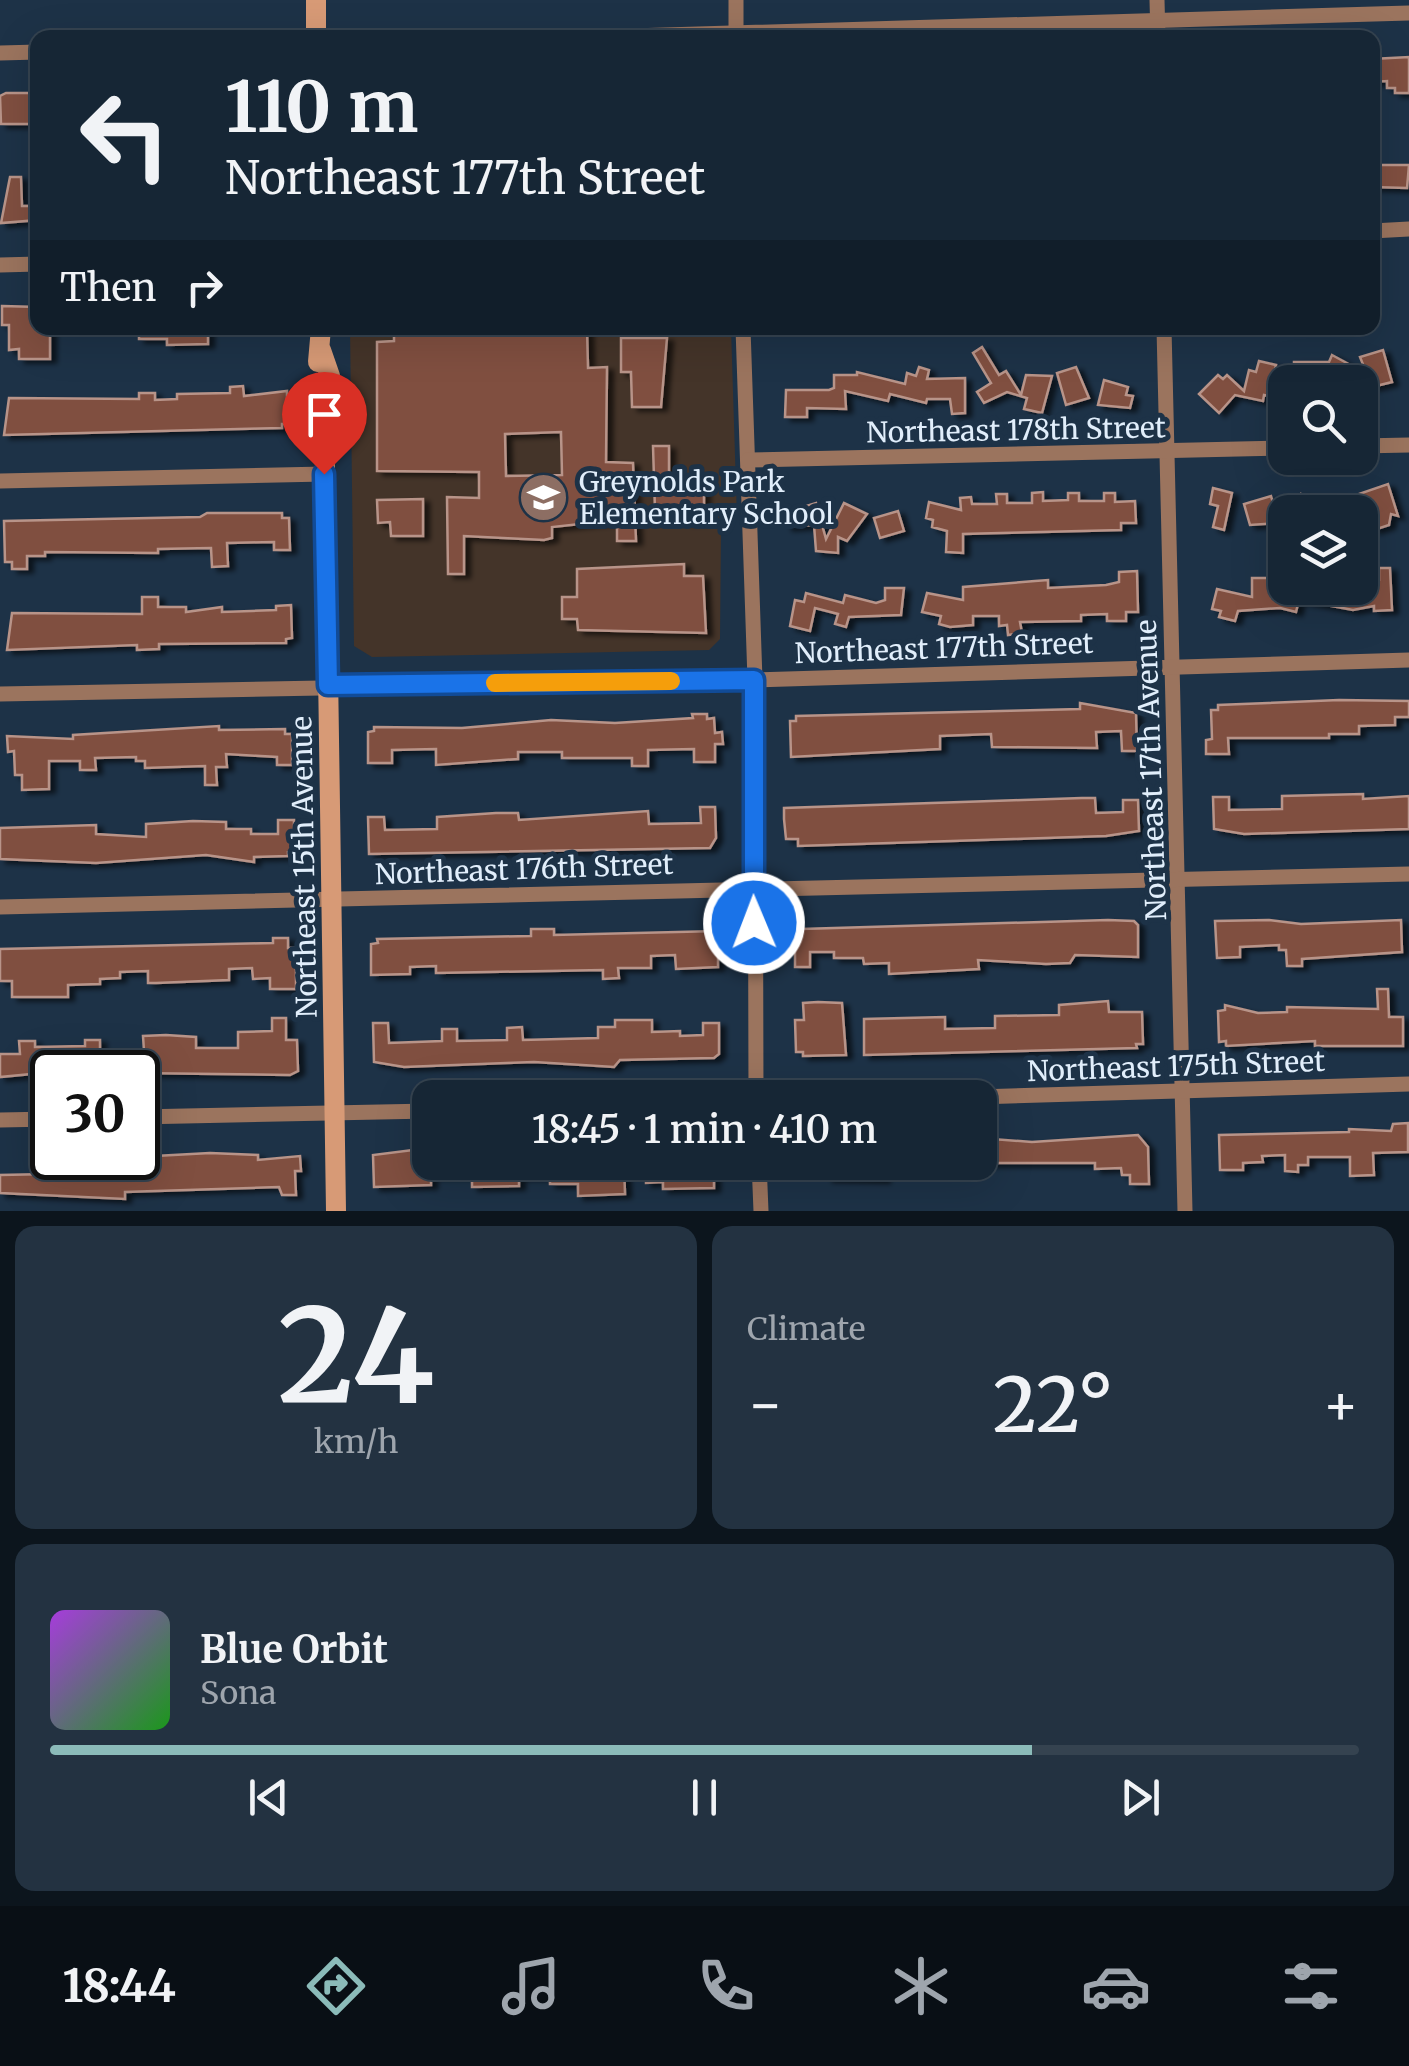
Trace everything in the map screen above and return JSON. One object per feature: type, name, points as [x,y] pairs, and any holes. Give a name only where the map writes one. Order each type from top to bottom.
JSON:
[{"type":"street","points":[[316,0],[316,30]]},
{"type":"street","points":[[736,0],[736,30]]},
{"type":"street","points":[[1157,0],[1158,30],[1409,14]]},
{"type":"street","points":[[0,53],[30,52]]},
{"type":"street","points":[[1380,231],[1409,229]]},
{"type":"street","points":[[0,265],[30,264]]},
{"type":"street","name":"Northeast 15th Avenue","points":[[322,335],[314,376],[324,402],[336,1211]]},
{"type":"street","points":[[743,335],[754,680],[756,1080]]},
{"type":"street","name":"Northeast 17th Avenue","points":[[1164,335],[1185,1211]]},
{"type":"street","points":[[1378,445],[1409,444]]},
{"type":"street","name":"Northeast 178th Street","points":[[748,460],[1268,449]]},
{"type":"street","points":[[0,481],[324,474]]},
{"type":"street","name":"Northeast 177th Street","points":[[0,694],[754,680],[1173,664],[1409,660]]},
{"type":"street","name":"Northeast 176th Street","points":[[0,907],[1409,874]]},
{"type":"street","name":"Northeast 175th Street","points":[[997,1096],[1409,1084]]},
{"type":"street","points":[[160,1117],[412,1111]]},
{"type":"street","points":[[0,1120],[30,1119]]},
{"type":"street","points":[[760,1180],[762,1211]]},
{"type":"shaded area","name":"Greynolds Park Elementary School","points":[[350,335],[731,335],[737,519],[721,533],[720,639],[709,650],[372,657],[354,646]]},
{"type":"building","points":[[1409,57],[1409,93],[1395,93],[1395,88],[1387,88],[1387,81],[1380,81],[1380,59]]},
{"type":"building","points":[[30,93],[30,124],[1,124],[0,96]]},
{"type":"building","points":[[1380,165],[1409,165],[1407,188],[1380,187]]},
{"type":"building","points":[[10,177],[21,177],[22,206],[30,206],[30,221],[1,223]]},
{"type":"building","points":[[2,306],[30,307],[30,335],[50,335],[50,359],[19,359],[19,349],[9,350],[9,325],[2,325]]},
{"type":"building","points":[[139,335],[208,335],[208,344],[167,345],[167,339],[139,339]]},
{"type":"building","points":[[394,335],[587,335],[588,368],[607,367],[606,462],[633,463],[636,541],[617,541],[617,520],[552,527],[552,538],[544,540],[464,536],[464,574],[448,574],[447,497],[479,498],[479,472],[377,471],[377,342],[394,341]],"holes":[[[561,432],[562,475],[506,476],[505,434]]]},
{"type":"building","points":[[621,338],[667,338],[661,407],[632,407],[631,372],[621,372]]},
{"type":"building","points":[[982,347],[999,375],[1006,371],[1021,395],[1026,375],[1052,376],[1042,413],[1024,409],[1027,398],[1007,392],[984,403],[977,392],[991,383],[973,353]]},
{"type":"building","points":[[1383,350],[1392,382],[1378,386],[1378,365],[1363,365],[1360,357]]},
{"type":"building","points":[[1332,355],[1350,365],[1294,365],[1294,362],[1329,362]]},
{"type":"building","points":[[1259,361],[1276,365],[1268,365],[1268,396],[1264,395],[1263,401],[1235,395],[1219,413],[1199,394],[1218,375],[1223,379],[1227,375],[1244,391],[1249,370],[1256,372]]},
{"type":"building","points":[[919,367],[929,370],[927,379],[965,378],[965,413],[952,414],[950,399],[927,399],[926,403],[890,394],[888,401],[845,391],[846,409],[807,408],[807,417],[785,417],[786,390],[829,390],[834,388],[834,375],[857,372],[905,384],[907,373],[916,376]]},
{"type":"building","points":[[1076,367],[1089,398],[1066,405],[1057,373]]},
{"type":"building","points":[[1104,380],[1128,387],[1126,395],[1133,396],[1130,408],[1098,405]]},
{"type":"building","points":[[243,386],[244,396],[287,391],[287,424],[282,424],[282,428],[4,435],[9,398],[139,399],[139,393],[155,393],[155,400],[177,399],[177,394],[230,393],[230,387]]},
{"type":"building","points":[[653,446],[669,446],[669,481],[704,482],[704,520],[686,521],[685,511],[655,511]]},
{"type":"building","points":[[1388,484],[1398,516],[1391,514],[1389,525],[1378,529],[1378,495],[1356,495]]},
{"type":"building","points":[[1213,488],[1232,493],[1224,530],[1213,527],[1218,506],[1210,504]]},
{"type":"building","points":[[1043,492],[1043,501],[1068,500],[1068,493],[1079,493],[1079,501],[1104,501],[1104,493],[1115,493],[1115,502],[1135,501],[1136,523],[1121,523],[1121,530],[963,534],[963,553],[946,552],[947,531],[932,527],[933,520],[926,518],[929,502],[961,510],[960,498],[971,497],[972,504],[997,504],[996,494],[1007,494],[1007,503],[1032,503],[1032,493]]},
{"type":"building","points":[[1268,497],[1268,524],[1250,525],[1244,504]]},
{"type":"building","points":[[423,499],[423,536],[391,536],[390,522],[378,523],[377,500]]},
{"type":"building","points":[[816,503],[826,539],[844,503],[867,514],[847,541],[838,537],[838,553],[816,551],[814,525],[787,527],[783,513]]},
{"type":"building","points":[[898,511],[904,531],[880,538],[874,518]]},
{"type":"building","points":[[207,513],[282,513],[282,518],[289,518],[290,550],[274,550],[274,542],[227,543],[228,566],[212,567],[211,548],[158,549],[158,553],[45,552],[45,556],[27,556],[27,569],[12,569],[12,562],[5,562],[4,521],[200,517]]},
{"type":"building","points":[[684,564],[684,576],[703,576],[706,633],[578,630],[577,619],[562,619],[562,597],[577,597],[577,569]]},
{"type":"building","points":[[1379,568],[1390,568],[1392,610],[1326,605],[1378,605]]},
{"type":"building","points":[[1137,571],[1138,612],[1126,612],[1126,621],[1107,621],[1107,614],[1081,615],[1081,621],[1020,622],[1022,633],[1008,635],[1007,625],[999,626],[999,616],[973,616],[973,625],[950,627],[939,624],[941,616],[922,612],[927,593],[963,600],[963,587],[1048,580],[1048,588],[1106,585],[1119,582],[1119,572]]},
{"type":"building","points":[[1252,578],[1268,578],[1268,605],[1298,605],[1296,612],[1280,608],[1238,611],[1235,621],[1219,617],[1221,611],[1212,609],[1217,589],[1252,597]]},
{"type":"building","points":[[885,588],[904,588],[901,615],[849,617],[846,627],[835,624],[838,614],[815,608],[810,631],[790,626],[795,600],[804,602],[806,593],[843,603],[845,595],[876,603],[885,600]]},
{"type":"building","points":[[142,597],[158,597],[158,607],[186,607],[186,612],[222,607],[222,612],[276,610],[276,606],[291,605],[292,638],[286,639],[286,643],[159,644],[159,649],[137,650],[137,645],[7,650],[12,613],[142,614]]},
{"type":"building","points":[[1409,701],[1409,717],[1395,717],[1395,725],[1359,726],[1359,734],[1329,734],[1329,738],[1228,738],[1229,754],[1206,754],[1206,740],[1212,739],[1211,710],[1218,710],[1218,705]]},
{"type":"building","points":[[1080,703],[1136,713],[1137,751],[1122,751],[1121,731],[1096,732],[1097,748],[992,747],[991,734],[940,736],[940,749],[791,757],[790,721],[796,721],[796,716],[1080,709]]},
{"type":"building","points":[[692,714],[714,718],[715,733],[722,732],[723,744],[715,744],[715,762],[694,762],[694,749],[648,750],[648,766],[632,766],[632,758],[562,758],[562,752],[518,752],[518,759],[436,765],[436,749],[392,750],[392,763],[368,763],[368,732],[374,731],[374,727],[462,728],[551,720],[615,723],[693,718]]},
{"type":"building","points":[[219,726],[219,730],[285,729],[285,734],[292,734],[292,765],[277,765],[277,757],[226,754],[227,767],[216,767],[217,785],[205,785],[205,766],[145,768],[145,761],[136,761],[136,757],[95,758],[96,770],[80,770],[80,761],[49,761],[49,789],[22,790],[22,775],[15,775],[14,751],[8,752],[7,736],[73,739],[73,735]]},
{"type":"building","points":[[1363,794],[1363,799],[1409,796],[1409,829],[1244,834],[1214,829],[1213,797],[1229,797],[1229,810],[1282,809],[1282,796]]},
{"type":"building","points":[[1095,798],[1096,813],[1123,812],[1123,800],[1138,800],[1139,831],[1106,836],[798,846],[798,839],[786,839],[784,808]]},
{"type":"building","points":[[700,807],[715,807],[716,838],[710,848],[369,854],[368,817],[384,817],[385,830],[437,829],[437,817],[496,813],[518,813],[519,820],[648,811],[649,824],[701,823]]},
{"type":"building","points":[[278,820],[294,820],[294,851],[288,852],[288,856],[254,857],[254,862],[206,855],[96,863],[0,859],[0,828],[96,825],[96,834],[146,837],[146,824],[193,821],[226,822],[226,829],[251,829],[251,834],[278,834]]},
{"type":"building","points":[[1401,920],[1402,952],[1302,959],[1302,966],[1287,966],[1286,950],[1279,950],[1279,945],[1240,947],[1240,957],[1217,958],[1215,921],[1301,924]]},
{"type":"building","points":[[1134,921],[1138,925],[1138,957],[1075,955],[1070,963],[1046,964],[978,960],[979,969],[889,974],[889,963],[864,964],[863,958],[834,958],[834,952],[810,952],[810,967],[795,967],[795,933],[801,929]]},
{"type":"building","points":[[531,929],[554,929],[554,935],[718,931],[718,967],[676,969],[675,955],[651,956],[651,968],[618,968],[619,978],[603,979],[603,970],[436,973],[436,966],[410,967],[410,974],[371,975],[371,944],[378,943],[377,939],[531,936]]},
{"type":"building","points":[[273,938],[288,938],[288,948],[296,948],[296,989],[270,989],[270,978],[253,979],[252,968],[229,969],[229,980],[156,983],[148,983],[148,971],[120,972],[120,978],[100,979],[100,984],[68,985],[68,997],[12,997],[12,981],[0,981],[0,949],[273,943]]},
{"type":"building","points":[[1377,989],[1388,989],[1389,1017],[1403,1017],[1403,1046],[1315,1046],[1315,1041],[1226,1046],[1226,1041],[1219,1042],[1218,1011],[1225,1010],[1225,1005],[1258,1013],[1287,1012],[1287,1007],[1378,1009]]},
{"type":"building","points":[[1108,1001],[1109,1012],[1142,1012],[1143,1044],[1136,1044],[1137,1048],[864,1055],[864,1019],[945,1017],[945,1029],[995,1028],[995,1016],[1059,1015],[1059,1005]]},
{"type":"building","points":[[803,1003],[842,1003],[846,1055],[803,1056],[803,1052],[796,1052],[795,1020],[804,1020]]},
{"type":"building","points":[[272,1018],[286,1018],[286,1040],[297,1040],[298,1071],[290,1075],[160,1073],[160,1050],[144,1050],[143,1036],[196,1037],[196,1048],[238,1048],[238,1032],[272,1031]]},
{"type":"building","points":[[615,1020],[652,1020],[652,1032],[680,1031],[680,1036],[703,1035],[703,1023],[719,1023],[719,1054],[714,1058],[620,1060],[614,1067],[534,1062],[404,1067],[374,1062],[373,1023],[388,1023],[389,1043],[442,1041],[442,1029],[457,1029],[457,1041],[507,1040],[507,1028],[522,1027],[523,1040],[598,1038],[598,1027],[615,1027]]},
{"type":"building","points":[[85,1040],[100,1040],[100,1050],[30,1050],[30,1074],[0,1077],[0,1054],[20,1054],[19,1041],[35,1041],[35,1047],[85,1046]]},
{"type":"building","points":[[1408,1123],[1408,1152],[1373,1153],[1374,1175],[1350,1176],[1350,1157],[1308,1157],[1308,1165],[1298,1165],[1298,1172],[1285,1171],[1285,1155],[1262,1156],[1263,1162],[1243,1163],[1243,1170],[1220,1170],[1219,1135],[1391,1131],[1393,1124]]},
{"type":"building","points":[[1138,1135],[1148,1147],[1149,1184],[1130,1184],[1130,1175],[1122,1175],[1121,1168],[1095,1169],[1095,1163],[997,1163],[997,1139],[1032,1142]]},
{"type":"building","points":[[412,1150],[412,1180],[431,1180],[431,1185],[374,1187],[373,1155]]},
{"type":"building","points":[[258,1155],[258,1160],[300,1156],[301,1171],[295,1171],[296,1195],[282,1195],[279,1187],[125,1192],[125,1199],[0,1193],[0,1175],[30,1174],[30,1180],[160,1180],[160,1156]]},
{"type":"building","points":[[472,1180],[519,1180],[519,1186],[472,1187]]},
{"type":"building","points":[[550,1180],[625,1180],[625,1194],[578,1196],[578,1184],[550,1184]]},
{"type":"building","points":[[646,1180],[714,1180],[714,1188],[663,1189],[663,1182]]},
{"type":"slow traffic","points":[[495,683],[671,681]]},
{"type":"place","name":"Greynolds Park Elementary School","points":[[544,498]]},
{"type":"route","points":[[324,474],[328,685],[754,680],[754,923]]}]
